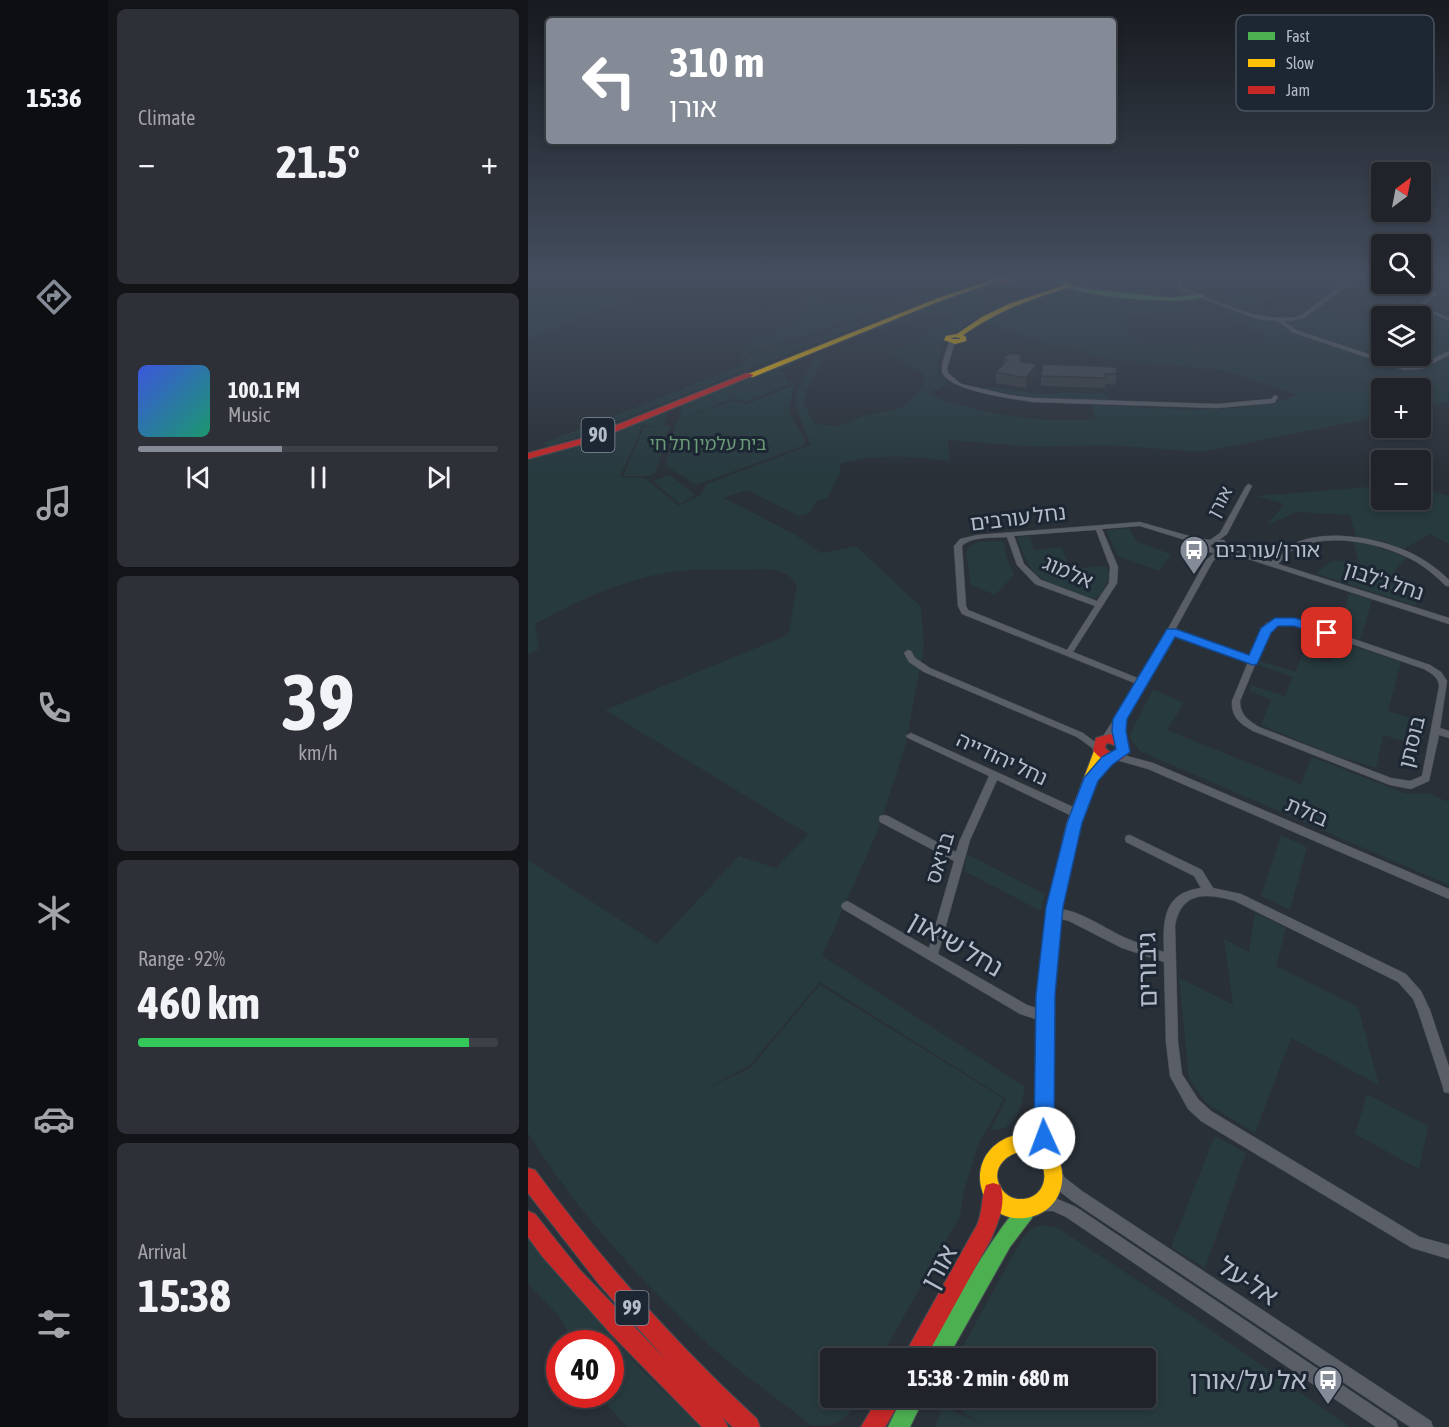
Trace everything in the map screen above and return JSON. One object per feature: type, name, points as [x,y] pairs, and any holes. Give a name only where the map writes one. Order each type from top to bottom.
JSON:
[{"type":"main road","name":"90","points":[[528,456],[586,440],[826,345]]},
{"type":"main road","points":[[1102,744],[1114,739],[1118,751]]},
{"type":"main road","points":[[1102,744],[1118,751]]},
{"type":"main road","points":[[1043,1108],[1030,1134],[1019,1142],[1000,1150],[993,1159],[990,1181],[993,1192],[1008,1207],[1025,1210],[1041,1204],[1052,1184],[1045,1149],[1043,1108],[1045,1016],[1054,912],[1064,861],[1102,744]]},
{"type":"main road","points":[[1092,778],[1118,751]]},
{"type":"main road","points":[[1019,1142],[1035,1146],[1049,1163]]},
{"type":"main road","name":"99","points":[[528,1177],[564,1228],[624,1299],[720,1401],[749,1427]]},
{"type":"main road","name":"אורן","points":[[919,1348],[984,1233],[990,1218],[993,1192]]},
{"type":"main road","name":"אורן","points":[[940,1348],[1003,1239],[1025,1210]]},
{"type":"main road","name":"99","points":[[528,1221],[544,1243],[614,1321],[717,1427]]},
{"type":"main road","points":[[872,1427],[884,1408]]},
{"type":"main road","points":[[899,1427],[908,1408]]},
{"type":"street","points":[[954,345],[944,368],[945,374],[959,385],[1009,397],[1063,402],[1217,406],[1273,401],[1275,397]]},
{"type":"street","points":[[1334,345],[1404,368],[1420,368],[1449,353]]},
{"type":"street","name":"אורן","points":[[1209,562],[1209,545],[1223,534],[1249,486]]},
{"type":"street","name":"נחל עורבים","points":[[1142,683],[972,615],[963,609],[958,546],[969,539],[1010,534],[1140,524],[1224,549]]},
{"type":"street","points":[[1068,654],[1111,589],[1114,567],[1098,527]]},
{"type":"street","name":"אלמוג","points":[[1010,534],[1021,565],[1038,582],[1100,605]]},
{"type":"street","name":"אורן","points":[[1223,534],[1224,549]]},
{"type":"street","points":[[1272,565],[1286,551],[1300,544],[1322,539],[1358,540],[1383,545],[1415,558],[1434,570],[1449,584]]},
{"type":"street","points":[[908,653],[912,660],[927,670],[1102,744],[1120,719],[1172,632],[1209,562],[1224,549]]},
{"type":"street","name":"נחל ג'לבון","points":[[1224,549],[1449,621]]},
{"type":"street","name":"בוסתן","points":[[1284,621],[1301,624],[1420,664],[1438,674],[1443,681],[1435,730],[1426,778],[1411,785],[1390,781],[1245,723],[1235,709],[1236,701],[1269,625],[1284,621]]},
{"type":"street","points":[[1172,632],[1253,661]]},
{"type":"street","points":[[1118,751],[1120,719]]},
{"type":"street","points":[[1435,730],[1449,735]]},
{"type":"street","name":"נחל יהודייה","points":[[911,736],[1078,814]]},
{"type":"street","name":"בזלת","points":[[1118,751],[1449,894]]},
{"type":"street","name":"בניאס","points":[[932,956],[959,859],[983,795],[994,775]]},
{"type":"street","points":[[884,819],[959,859]]},
{"type":"street","points":[[1130,839],[1198,873],[1209,891],[1216,890],[1237,897],[1402,978],[1417,994],[1424,1010],[1449,1087]]},
{"type":"street","name":"גיבורים","points":[[1209,891],[1186,897],[1176,904],[1170,915],[1172,1041],[1176,1076],[1193,1104],[1206,1116],[1418,1243],[1449,1252]]},
{"type":"street","name":"נחל שיאון","points":[[847,906],[1024,1011],[1045,1016]]},
{"type":"street","points":[[1054,912],[1071,916],[1126,944],[1170,959]]},
{"type":"street","name":"אל-על","points":[[1049,1163],[1059,1182],[1077,1196],[1425,1427]]},
{"type":"street","name":"אל-על","points":[[1041,1204],[1053,1204],[1071,1212],[1390,1427]]},
{"type":"green space","points":[[745,345],[777,345],[750,352],[739,360]]},
{"type":"green space","points":[[787,345],[812,345],[586,434],[551,446],[541,444],[740,366],[751,353]]},
{"type":"green space","points":[[908,345],[942,345],[937,365],[938,374],[949,383],[928,394],[968,407],[1031,419],[1095,419],[1092,405],[1221,409],[1247,407],[1297,395],[1228,371],[1109,359],[1088,354],[1089,351],[1052,345],[1334,345],[1371,357],[1371,366],[1399,366],[1411,370],[1421,370],[1449,356],[1449,402],[1431,406],[1431,378],[1371,378],[1371,418],[1202,452],[1106,445],[1038,447],[948,440],[949,461],[894,456],[867,458],[840,464],[840,473],[827,498],[816,501],[810,513],[799,516],[747,490],[724,498],[794,534],[821,553],[856,546],[921,607],[924,646],[906,743],[878,830],[822,956],[1025,1087],[1019,1113],[1006,1128],[990,1131],[1006,1099],[820,982],[750,1065],[707,1088],[750,1068],[820,985],[1004,1099],[978,1145],[964,1191],[960,1216],[886,1348],[820,1348],[820,1408],[852,1408],[841,1421],[829,1425],[811,1425],[721,1355],[648,1285],[604,1236],[564,1186],[528,1133],[528,860],[657,944],[739,856],[776,868],[808,834],[605,710],[783,637],[789,632],[797,585],[785,574],[771,569],[686,570],[642,578],[586,598],[535,624],[539,649],[528,655],[528,459],[668,410],[663,426],[670,426],[655,473],[650,476],[623,476],[644,427],[657,426],[643,425],[620,477],[645,478],[679,506],[700,495],[707,484],[811,445],[796,407],[796,393],[815,356],[823,360],[805,394],[804,405],[815,424],[839,426],[866,415],[899,409],[907,404],[925,383],[924,376],[919,371],[905,365],[897,357],[889,354]]},
{"type":"green space","points":[[1336,345],[1371,345],[1371,356]]},
{"type":"green space","points":[[1431,345],[1449,345],[1449,352],[1431,361]]},
{"type":"green space","points":[[813,352],[788,367],[770,372],[781,370],[786,375],[786,381],[795,382],[745,402],[735,398],[680,418],[682,405]]},
{"type":"green space","points":[[1402,366],[1421,366],[1408,368]]},
{"type":"green space","name":"בית עלמין תל חי","points":[[795,384],[790,408],[795,425],[805,440],[803,446],[696,485],[666,466],[675,426],[679,419],[735,400],[747,404]]},
{"type":"green space","points":[[984,388],[1044,394],[1104,393],[1110,398],[1086,402],[1052,400],[992,391]]},
{"type":"green space","points":[[670,475],[695,495],[680,504],[653,481]]},
{"type":"green space","points":[[1371,487],[1371,510],[1431,510],[1431,491],[1449,496],[1449,544],[1430,534],[1404,549],[1382,541],[1356,537],[1350,515],[1297,512],[1267,525],[1284,504],[1257,496]]},
{"type":"green space","points":[[1129,528],[1137,542],[1171,554],[1159,571],[1118,556],[1106,530]]},
{"type":"green space","points":[[1030,536],[1034,550],[1062,547],[1069,569],[1106,566],[1110,575],[1101,595],[1093,599],[1054,586],[1044,580],[1029,564],[1017,537]]},
{"type":"green space","points":[[1003,541],[1008,563],[1015,574],[995,595],[971,585],[966,551],[977,542]]},
{"type":"green space","points":[[1353,542],[1371,545],[1407,557],[1394,571],[1415,586],[1416,606],[1317,574],[1331,562],[1359,562]]},
{"type":"green space","points":[[1349,593],[1372,600],[1360,640],[1339,633]]},
{"type":"green space","points":[[1338,641],[1401,662],[1388,711],[1426,723],[1422,747],[1383,735],[1376,768],[1331,754],[1261,725],[1271,700],[1249,691],[1251,685],[1285,696],[1293,677],[1258,665],[1260,661],[1296,672],[1302,654],[1331,663]]},
{"type":"green space","points":[[1153,689],[1184,703],[1167,730],[1301,784],[1312,757],[1404,793],[1430,794],[1449,802],[1449,885],[1140,751],[1129,737]]},
{"type":"green space","points":[[1281,835],[1307,847],[1290,910],[1261,896]]},
{"type":"green space","points":[[967,854],[1045,894],[1041,911],[964,871]]},
{"type":"green space","points":[[1255,913],[1286,928],[1276,966],[1358,1007],[1379,1085],[1291,1038],[1255,1133],[1207,1104],[1189,1079],[1179,978],[1233,1005],[1224,939],[1249,952]]},
{"type":"green space","points":[[1367,1094],[1428,1126],[1419,1169],[1355,1134]]},
{"type":"green space","points":[[1215,1136],[1246,1153],[1205,1268],[1171,1247]]},
{"type":"green space","points":[[1041,1225],[1058,1228],[1188,1314],[1350,1427],[935,1427],[941,1408],[946,1408],[979,1423],[958,1408],[1156,1408],[1156,1348],[962,1348],[1023,1237],[1031,1229]]},
{"type":"green space","points":[[528,1237],[609,1330],[566,1330],[560,1317],[528,1284]]},
{"type":"green space","points":[[624,1349],[635,1363],[701,1427],[627,1427],[610,1408],[624,1408]]},
{"type":"building","points":[[1009,353],[1021,355],[1021,362],[1037,364],[1026,378],[996,372],[1007,360],[1003,359]]},
{"type":"building","points":[[1043,364],[1116,367],[1117,374],[1105,374],[1106,378],[1041,376]]},
{"type":"traffic: fast","points":[[1047,1158],[1043,1096],[1046,995],[1056,899]]},
{"type":"traffic: fast","points":[[1019,1142],[1030,1134],[1041,1112]]},
{"type":"traffic: fast","points":[[941,1348],[1003,1240],[1025,1211]]},
{"type":"traffic: fast","points":[[899,1427],[908,1408]]},
{"type":"traffic: slow","points":[[750,375],[826,345]]},
{"type":"traffic: slow","points":[[1056,899],[1074,823],[1100,751]]},
{"type":"traffic: slow","points":[[1021,1143],[1033,1146],[1044,1153],[1051,1164],[1054,1176],[1051,1188],[1044,1199],[1033,1206],[1021,1209],[1009,1206],[998,1199],[991,1188],[988,1176],[991,1164],[998,1153],[1009,1146],[1021,1143]]},
{"type":"traffic: jam","points":[[528,456],[587,440],[750,375]]},
{"type":"traffic: jam","points":[[1110,738],[1122,744],[1123,752],[1119,756],[1108,757],[1099,750],[1100,741],[1110,738]]},
{"type":"traffic: jam","points":[[528,1177],[578,1244],[632,1308],[689,1369],[749,1427]]},
{"type":"traffic: jam","points":[[919,1348],[984,1232],[990,1218],[993,1192]]},
{"type":"traffic: jam","points":[[528,1221],[595,1302],[717,1427]]},
{"type":"traffic: jam","points":[[872,1427],[884,1408]]},
{"type":"place","name":"אורן/עורבים","points":[[1194,576]]},
{"type":"place","name":"אל על/אורן","points":[[1328,1406]]},
{"type":"route","points":[[1044,1138],[1046,995],[1054,907],[1074,823],[1092,778],[1107,761],[1123,752],[1124,746],[1119,731],[1120,719],[1172,632],[1253,661],[1265,631],[1275,622],[1295,622],[1327,633]]}]
